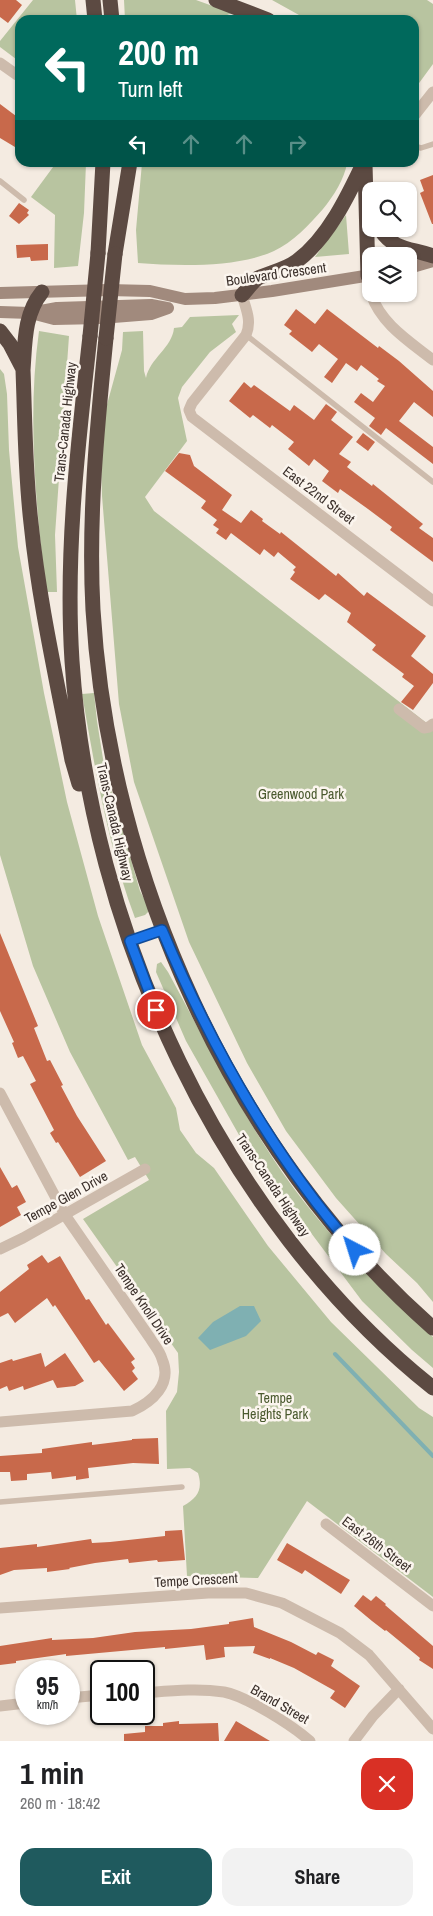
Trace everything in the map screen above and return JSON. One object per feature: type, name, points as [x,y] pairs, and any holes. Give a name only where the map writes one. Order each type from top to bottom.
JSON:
[{"type":"highway","points":[[93,0],[94,15]]},
{"type":"highway","points":[[110,0],[112,15]]},
{"type":"highway","points":[[216,0],[255,15]]},
{"type":"highway","name":"Trans-Canada Highway","points":[[103,167],[98,254],[72,517],[70,584],[72,662],[83,759],[99,836],[117,902],[144,981],[180,1062],[225,1146],[304,1259],[343,1305],[376,1339],[433,1388]]},
{"type":"highway","name":"Trans-Canada Highway","points":[[120,167],[115,254],[96,450],[92,508],[92,565],[97,660],[105,717],[122,800],[140,864],[162,930],[201,1018],[238,1087],[262,1126],[314,1200],[376,1273],[408,1306],[433,1328]]},
{"type":"highway","points":[[115,254],[129,167]]},
{"type":"highway","points":[[242,295],[256,279],[297,261],[315,243],[340,209],[363,167]]},
{"type":"highway","points":[[365,167],[367,182]]},
{"type":"highway","points":[[386,237],[399,247],[433,256]]},
{"type":"highway","points":[[42,292],[30,313],[26,327],[23,370],[28,489],[34,552],[72,760],[117,902]]},
{"type":"highway","points":[[0,331],[10,344],[23,370]]},
{"type":"main road","points":[[417,266],[433,261]]},
{"type":"main road","name":"Boulevard Crescent","points":[[0,293],[150,290],[185,299],[242,295],[362,277]]},
{"type":"main road","name":"Boulevard Crescent","points":[[0,312],[30,313],[54,319],[101,313],[151,314],[185,299]]},
{"type":"street","points":[[0,63],[15,74]]},
{"type":"street","points":[[419,110],[433,92]]},
{"type":"street","points":[[242,295],[250,323],[246,335]]},
{"type":"street","points":[[375,302],[399,334],[433,360]]},
{"type":"street","name":"East 22nd Street","points":[[246,335],[192,403],[189,410],[192,417],[433,601]]},
{"type":"street","points":[[399,709],[424,728],[433,724]]},
{"type":"street","name":"Tempe Knoll Drive","points":[[0,1093],[65,1215],[158,1352],[164,1364],[162,1387],[150,1401],[132,1411],[0,1422]]},
{"type":"street","name":"Tempe Glen Drive","points":[[0,1249],[65,1215],[145,1169]]},
{"type":"street","name":"East 26th Street","points":[[326,1524],[433,1606]]},
{"type":"street","name":"Tempe Crescent","points":[[0,1608],[208,1593],[246,1593],[282,1603],[340,1633],[369,1656],[433,1729]]},
{"type":"street","name":"Brand Street","points":[[155,1691],[197,1689],[226,1692],[257,1706],[310,1741]]},
{"type":"street","points":[[354,1741],[373,1716],[399,1689]]},
{"type":"street","points":[[0,1706],[15,1704]]},
{"type":"lane","points":[[419,147],[433,144]]},
{"type":"lane","points":[[0,181],[24,200]]},
{"type":"lane","points":[[246,335],[433,482]]},
{"type":"lane","points":[[130,941],[162,930]]},
{"type":"lane","points":[[0,1502],[182,1487]]},
{"type":"green space","points":[[33,0],[75,0],[76,15],[21,15]]},
{"type":"green space","points":[[124,0],[196,0],[232,13],[227,15],[125,15]]},
{"type":"green space","points":[[272,0],[427,0],[433,4],[433,64],[419,83],[419,15],[299,15]]},
{"type":"green space","points":[[15,22],[15,58],[0,47],[0,41]]},
{"type":"green space","points":[[53,167],[86,167],[84,213],[78,266],[54,268],[55,215],[31,197]]},
{"type":"green space","points":[[142,167],[346,167],[334,193],[312,221],[288,243],[259,257],[225,263],[189,265],[138,263],[136,230]]},
{"type":"green space","points":[[346,215],[349,254],[315,257]]},
{"type":"green space","name":"Greenwood Park","points":[[239,315],[232,324],[236,332],[210,352],[182,387],[178,398],[187,441],[145,497],[154,511],[433,728],[433,1302],[417,1283],[386,1254],[336,1198],[286,1131],[247,1063],[189,942],[134,782],[119,704],[102,496],[100,430],[122,350],[123,332],[143,331],[144,371],[146,378],[148,371],[169,341],[174,328],[182,327],[190,317]]},
{"type":"green space","points":[[39,331],[69,336],[55,535],[57,592],[46,592],[36,494],[33,429],[35,363]]},
{"type":"green space","name":"Tempe Heights Park","points":[[0,369],[4,374],[7,394],[9,450],[18,547],[44,693],[67,802],[98,916],[142,1045],[176,1108],[180,1130],[196,1153],[214,1168],[268,1246],[331,1322],[419,1408],[433,1417],[433,1597],[307,1501],[258,1578],[187,1576],[183,1506],[196,1496],[200,1484],[198,1473],[190,1468],[167,1469],[166,1411],[177,1392],[178,1353],[83,1219],[149,1180],[135,1157],[128,1160],[70,1052],[33,966],[0,855]]},
{"type":"green space","points":[[94,693],[104,765],[140,891],[150,910],[145,915],[135,918],[117,863],[92,751],[82,694]]},
{"type":"green space","points":[[161,962],[244,1112],[289,1182],[347,1252],[433,1337],[433,1368],[362,1301],[243,1142],[186,1041],[156,972],[157,964]]},
{"type":"water","points":[[240,1306],[254,1306],[261,1321],[246,1336],[210,1350],[198,1338],[213,1322]]},
{"type":"building","points":[[0,0],[16,0],[22,5],[8,23],[0,17]]},
{"type":"building","points":[[0,104],[15,115],[15,147],[0,138]]},
{"type":"building","points":[[433,175],[432,224],[420,193],[424,191],[420,180]]},
{"type":"building","points":[[19,203],[29,210],[27,213],[29,215],[19,224],[9,216]]},
{"type":"building","points":[[48,244],[48,260],[31,261],[30,257],[17,258],[16,245]]},
{"type":"building","points":[[296,309],[315,324],[327,309],[378,348],[379,346],[399,361],[433,391],[433,417],[414,402],[399,421],[433,447],[433,464],[386,428],[381,435],[369,426],[375,418],[354,402],[361,393],[373,402],[385,386],[377,381],[379,379],[361,365],[357,371],[346,363],[332,383],[324,377],[338,359],[319,344],[312,352],[289,334],[292,331],[284,325]]},
{"type":"building","points":[[244,382],[251,388],[254,385],[290,411],[294,405],[314,420],[326,404],[337,412],[331,420],[353,437],[339,454],[351,462],[347,467],[372,486],[373,484],[423,524],[419,528],[433,538],[433,562],[390,530],[392,527],[368,509],[340,489],[338,493],[322,481],[329,471],[314,459],[309,466],[288,449],[294,442],[272,425],[270,428],[253,415],[250,418],[229,401]]},
{"type":"building","points":[[363,433],[375,442],[368,451],[356,442]]},
{"type":"building","points":[[179,453],[190,455],[194,466],[232,495],[222,510],[241,523],[251,510],[263,519],[262,521],[280,534],[281,532],[336,576],[338,573],[364,596],[367,592],[426,636],[411,656],[433,674],[433,683],[413,710],[401,702],[414,686],[402,677],[404,674],[372,650],[376,645],[347,622],[351,613],[325,594],[319,600],[290,579],[296,567],[278,552],[274,557],[264,549],[260,555],[231,533],[226,540],[216,533],[219,529],[213,525],[217,520],[201,508],[206,501],[165,471]]},
{"type":"building","points":[[0,933],[38,1026],[34,1028],[47,1061],[50,1060],[77,1116],[106,1161],[80,1177],[58,1142],[56,1143],[50,1133],[54,1130],[30,1084],[36,1081],[23,1056],[18,1058],[12,1043],[14,1042],[0,1011]]},
{"type":"building","points":[[0,1167],[12,1188],[17,1185],[26,1202],[17,1207],[21,1215],[0,1227]]},
{"type":"building","points":[[42,1255],[48,1263],[60,1256],[86,1300],[89,1299],[106,1325],[108,1323],[135,1359],[131,1362],[135,1368],[132,1371],[138,1379],[124,1391],[99,1360],[94,1363],[55,1305],[53,1307],[47,1298],[15,1323],[8,1313],[0,1317],[0,1292],[29,1269],[27,1265]]},
{"type":"building","points":[[41,1353],[45,1367],[65,1353],[84,1381],[75,1386],[57,1388],[53,1380],[24,1390],[23,1386],[9,1391],[7,1386],[0,1389],[0,1363]]},
{"type":"building","points":[[158,1438],[159,1464],[133,1463],[88,1468],[89,1478],[76,1480],[76,1476],[52,1479],[51,1472],[27,1474],[27,1480],[11,1481],[10,1472],[0,1472],[0,1456],[42,1453],[42,1449],[92,1442],[92,1445],[132,1439]]},
{"type":"building","points":[[182,1530],[185,1560],[129,1563],[128,1559],[47,1572],[47,1568],[14,1570],[0,1575],[0,1548],[37,1544],[37,1547],[91,1539],[92,1543],[110,1542],[165,1536],[165,1531]]},
{"type":"building","points":[[287,1543],[350,1580],[341,1594],[305,1570],[302,1574],[277,1560]]},
{"type":"building","points":[[363,1595],[371,1601],[376,1596],[433,1646],[433,1669],[419,1660],[420,1658],[354,1606]]},
{"type":"building","points":[[253,1618],[254,1627],[291,1642],[316,1655],[318,1652],[334,1660],[331,1666],[360,1686],[345,1708],[330,1698],[335,1691],[294,1668],[253,1653],[255,1646],[224,1647],[225,1657],[206,1660],[204,1645],[66,1656],[66,1654],[15,1660],[15,1663],[0,1665],[0,1646],[52,1638],[52,1640],[93,1638],[135,1632],[191,1629],[229,1624],[229,1622]]},
{"type":"building","points":[[179,1721],[179,1724],[218,1723],[219,1741],[124,1741],[124,1734],[145,1732],[145,1726],[163,1726],[163,1723]]},
{"type":"building","points":[[236,1721],[270,1741],[224,1741]]},
{"type":"waterway","points":[[335,1354],[433,1456]]},
{"type":"route","points":[[156,1010],[130,941],[162,930],[197,1010],[238,1087],[288,1164],[314,1200],[355,1250]]}]
